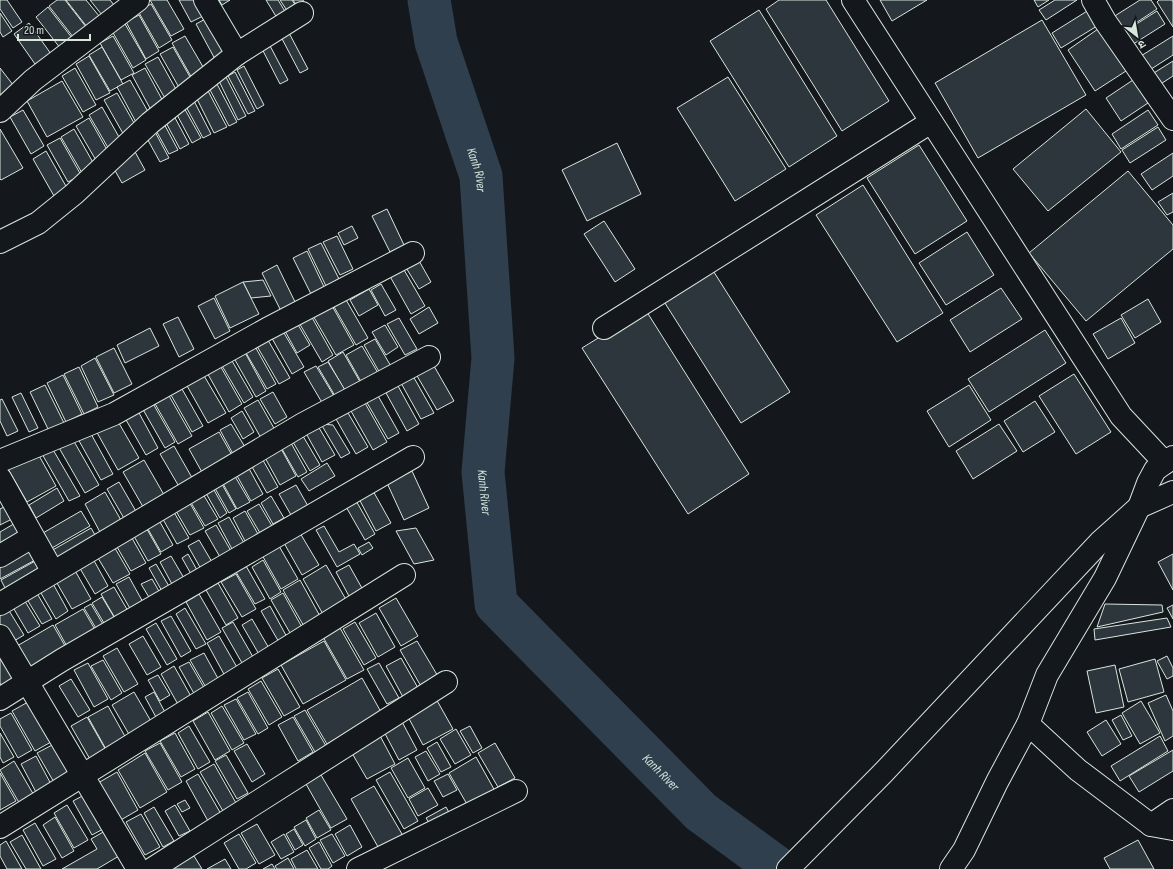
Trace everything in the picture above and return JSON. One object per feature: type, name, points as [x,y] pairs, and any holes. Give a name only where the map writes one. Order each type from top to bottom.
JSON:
[{"type":"street","points":[[0,111],[33,80],[138,0]]},
{"type":"street","points":[[206,0],[237,54]]},
{"type":"street","points":[[853,0],[1121,416],[1169,460],[1155,470],[1105,578],[1047,675],[1028,724],[997,782],[964,850],[952,869]]},
{"type":"street","points":[[1093,0],[1105,21],[1173,119]]},
{"type":"street","points":[[0,242],[38,224],[74,194],[150,123],[237,54],[302,13]]},
{"type":"street","points":[[604,328],[931,122]]},
{"type":"street","points":[[0,461],[114,414],[267,329],[413,253]]},
{"type":"street","points":[[0,604],[303,424],[428,357]]},
{"type":"street","points":[[0,699],[62,660],[413,457]]},
{"type":"street","points":[[0,478],[53,572]]},
{"type":"street","points":[[788,869],[883,773],[1100,542],[1139,507],[1173,492]]},
{"type":"street","points":[[0,556],[32,537]]},
{"type":"street","points":[[0,827],[82,774],[404,575]]},
{"type":"street","points":[[0,636],[138,869]]},
{"type":"street","points":[[152,869],[446,682]]},
{"type":"street","points":[[1028,724],[1078,770],[1151,825],[1173,829]]},
{"type":"street","points":[[358,869],[516,791]]},
{"type":"street","points":[[1151,825],[1173,810]]},
{"type":"building","points":[[0,0],[7,0],[22,22],[13,28],[0,9]]},
{"type":"building","points":[[57,0],[65,0],[90,32],[77,42],[49,6]]},
{"type":"building","points":[[66,0],[86,0],[104,22],[91,32]]},
{"type":"building","points":[[90,0],[110,0],[118,10],[106,20]]},
{"type":"building","points":[[150,0],[167,0],[184,29],[171,36]]},
{"type":"building","points":[[179,0],[196,0],[205,15],[191,22]]},
{"type":"building","points":[[219,0],[230,0],[222,5]]},
{"type":"building","points":[[266,0],[278,0],[286,13],[277,18]]},
{"type":"building","points":[[280,0],[292,0],[296,6],[288,12]]},
{"type":"building","points":[[293,0],[303,0],[304,2],[297,6]]},
{"type":"building","points":[[779,0],[826,0],[889,101],[842,131],[766,9]]},
{"type":"building","points":[[880,0],[927,0],[892,21]]},
{"type":"building","points":[[1034,0],[1049,0],[1038,7]]},
{"type":"building","points":[[1055,0],[1077,0],[1046,20],[1039,10]]},
{"type":"building","points":[[1140,0],[1151,0],[1157,9],[1119,34],[1110,19]]},
{"type":"building","points":[[1159,0],[1172,0],[1173,27],[1157,2]]},
{"type":"building","points":[[151,4],[172,40],[159,48],[138,11]]},
{"type":"building","points":[[48,7],[76,43],[64,53],[36,17]]},
{"type":"building","points":[[1092,8],[1102,23],[1061,48],[1052,33]]},
{"type":"building","points":[[759,10],[837,136],[789,167],[710,41]]},
{"type":"building","points":[[1157,11],[1165,24],[1127,48],[1119,35]]},
{"type":"building","points":[[0,13],[12,31],[3,37],[0,32]]},
{"type":"building","points":[[139,15],[159,51],[146,59],[126,22]]},
{"type":"building","points":[[209,17],[229,54],[216,61],[196,24]]},
{"type":"building","points":[[1042,20],[1086,95],[978,158],[935,83]]},
{"type":"building","points":[[29,23],[51,54],[35,64],[14,34]]},
{"type":"building","points":[[125,24],[146,60],[133,68],[112,31]]},
{"type":"building","points":[[1098,29],[1126,71],[1095,91],[1068,50]]},
{"type":"building","points":[[288,31],[308,69],[300,73],[280,35]]},
{"type":"building","points":[[113,36],[134,73],[121,80],[100,43]]},
{"type":"building","points":[[185,36],[206,72],[193,80],[172,43]]},
{"type":"building","points":[[1173,36],[1173,55],[1145,73],[1136,59]]},
{"type":"building","points":[[268,42],[288,80],[280,84],[260,45]]},
{"type":"building","points":[[102,47],[123,84],[110,91],[89,55]]},
{"type":"building","points":[[173,47],[194,84],[181,91],[160,54]]},
{"type":"building","points":[[89,56],[110,93],[96,100],[76,64]]},
{"type":"building","points":[[158,57],[178,93],[166,100],[145,64]]},
{"type":"building","points":[[1173,61],[1173,76],[1156,87],[1149,76]]},
{"type":"building","points":[[244,66],[264,105],[257,109],[237,70]]},
{"type":"building","points":[[0,68],[17,90],[5,100],[0,94]]},
{"type":"building","points":[[75,68],[96,105],[83,112],[62,76]]},
{"type":"building","points":[[145,68],[165,105],[152,112],[132,75]]},
{"type":"building","points":[[235,72],[255,111],[248,114],[228,76]]},
{"type":"building","points":[[226,77],[246,116],[238,120],[219,81]]},
{"type":"building","points":[[728,77],[786,169],[735,201],[677,108]]},
{"type":"building","points":[[130,80],[151,117],[137,124],[117,87]]},
{"type":"building","points":[[1133,80],[1148,103],[1121,121],[1106,98]]},
{"type":"building","points":[[62,81],[83,117],[47,137],[27,101]]},
{"type":"building","points":[[217,84],[237,122],[229,126],[209,88]]},
{"type":"building","points":[[207,89],[227,127],[214,133],[195,95]]},
{"type":"building","points":[[117,93],[138,130],[125,137],[104,100]]},
{"type":"building","points":[[193,99],[211,134],[203,138],[184,103]]},
{"type":"building","points":[[183,106],[201,138],[192,143],[175,111]]},
{"type":"building","points":[[102,107],[123,144],[110,151],[89,115]]},
{"type":"building","points":[[1086,109],[1121,152],[1048,211],[1013,169]]},
{"type":"building","points":[[23,110],[44,146],[31,154],[10,117]]},
{"type":"building","points":[[1148,110],[1158,125],[1121,149],[1112,134]]},
{"type":"building","points":[[173,114],[189,144],[180,149],[164,119]]},
{"type":"building","points":[[89,118],[110,155],[97,162],[76,126]]},
{"type":"building","points":[[162,120],[178,150],[169,154],[153,125]]},
{"type":"building","points":[[1158,127],[1166,140],[1130,163],[1122,150]]},
{"type":"building","points":[[153,128],[169,158],[160,162],[144,133]]},
{"type":"building","points":[[0,129],[23,168],[1,180],[0,179]]},
{"type":"building","points":[[74,129],[95,166],[82,173],[61,137]]},
{"type":"building","points":[[60,138],[81,175],[68,182],[47,145]]},
{"type":"building","points":[[617,143],[641,194],[587,221],[562,170]]},
{"type":"building","points":[[919,145],[967,221],[915,254],[867,178]]},
{"type":"building","points":[[134,150],[145,170],[122,183],[113,167]]},
{"type":"building","points":[[46,151],[67,188],[54,196],[33,159]]},
{"type":"building","points":[[1173,153],[1173,176],[1152,190],[1141,174]]},
{"type":"building","points":[[1128,171],[1173,225],[1173,249],[1086,321],[1029,253]]},
{"type":"building","points":[[863,185],[943,313],[897,342],[816,215]]},
{"type":"building","points":[[1173,193],[1173,212],[1167,215],[1158,202]]},
{"type":"building","points":[[387,209],[404,245],[390,252],[372,216]]},
{"type":"building","points":[[604,221],[635,269],[615,282],[584,234]]},
{"type":"building","points":[[352,226],[358,238],[344,245],[338,233]]},
{"type":"building","points":[[967,232],[994,275],[946,305],[919,263]]},
{"type":"building","points":[[337,236],[353,269],[340,275],[323,242]]},
{"type":"building","points":[[321,243],[339,279],[326,286],[308,249]]},
{"type":"building","points":[[307,251],[325,289],[312,296],[293,258]]},
{"type":"building","points":[[418,259],[431,282],[419,289],[405,266]]},
{"type":"building","points":[[400,263],[425,306],[411,314],[387,271]]},
{"type":"building","points":[[277,265],[297,306],[282,313],[262,273]]},
{"type":"building","points":[[712,269],[790,392],[741,423],[663,300]]},
{"type":"building","points":[[263,280],[271,296],[251,298],[243,282]]},
{"type":"building","points":[[243,282],[259,314],[230,328],[215,296]]},
{"type":"building","points":[[381,284],[396,310],[385,316],[371,290]]},
{"type":"building","points":[[1001,288],[1022,319],[970,352],[950,320]]},
{"type":"building","points":[[369,289],[378,305],[359,316],[350,300]]},
{"type":"building","points":[[214,298],[230,331],[215,339],[198,306]]},
{"type":"building","points":[[345,298],[368,338],[356,345],[333,305]]},
{"type":"building","points":[[1148,299],[1161,322],[1135,338],[1121,315]]},
{"type":"building","points":[[331,304],[354,345],[336,355],[312,314]]},
{"type":"building","points":[[429,307],[438,323],[419,334],[410,319]]},
{"type":"building","points":[[645,309],[749,474],[688,514],[582,348]]},
{"type":"building","points":[[310,314],[333,355],[322,362],[298,321]]},
{"type":"building","points":[[178,317],[194,349],[179,357],[163,324]]},
{"type":"building","points":[[399,318],[417,349],[405,355],[387,324]]},
{"type":"building","points":[[1121,318],[1135,343],[1108,359],[1093,334]]},
{"type":"building","points":[[297,323],[310,345],[297,353],[285,331]]},
{"type":"building","points":[[385,325],[398,347],[386,355],[372,332]]},
{"type":"building","points":[[150,328],[159,346],[125,363],[117,345]]},
{"type":"building","points":[[281,328],[304,367],[292,374],[269,333]]},
{"type":"building","points":[[1045,330],[1066,363],[989,412],[968,379]]},
{"type":"building","points":[[265,335],[290,378],[279,384],[254,341]]},
{"type":"building","points":[[375,339],[392,368],[381,375],[364,345]]},
{"type":"building","points":[[252,341],[276,384],[267,389],[242,346]]},
{"type":"building","points":[[362,346],[381,378],[364,387],[346,355]]},
{"type":"building","points":[[242,347],[266,391],[256,397],[231,353]]},
{"type":"building","points":[[114,348],[132,384],[114,393],[96,357]]},
{"type":"building","points":[[343,352],[363,387],[348,396],[328,361]]},
{"type":"building","points":[[228,354],[253,397],[244,403],[218,359]]},
{"type":"building","points":[[95,358],[114,395],[98,402],[81,366]]},
{"type":"building","points":[[430,359],[454,401],[437,410],[413,369]]},
{"type":"building","points":[[218,362],[242,404],[229,412],[205,369]]},
{"type":"building","points":[[328,362],[348,395],[338,401],[318,367]]},
{"type":"building","points":[[316,366],[337,401],[324,406],[304,372]]},
{"type":"building","points":[[79,367],[98,407],[84,414],[64,374]]},
{"type":"building","points":[[203,374],[226,413],[208,423],[186,384]]},
{"type":"building","points":[[1074,374],[1111,432],[1076,454],[1039,396]]},
{"type":"building","points":[[63,375],[82,414],[66,422],[47,383]]},
{"type":"building","points":[[413,376],[434,413],[421,419],[401,383]]},
{"type":"building","points":[[45,385],[64,423],[49,431],[30,392]]},
{"type":"building","points":[[969,385],[991,420],[949,447],[927,411]]},
{"type":"building","points":[[398,386],[419,424],[407,431],[386,393]]},
{"type":"building","points":[[182,389],[203,426],[192,432],[171,395]]},
{"type":"building","points":[[273,392],[287,417],[275,424],[260,399]]},
{"type":"building","points":[[21,393],[38,428],[29,432],[12,397]]},
{"type":"building","points":[[168,394],[192,436],[178,444],[154,402]]},
{"type":"building","points":[[377,394],[399,433],[388,439],[366,401]]},
{"type":"building","points":[[2,399],[18,431],[7,436],[0,421],[0,400]]},
{"type":"building","points":[[151,400],[175,442],[165,448],[141,406]]},
{"type":"building","points":[[258,400],[275,430],[261,438],[244,408]]},
{"type":"building","points":[[1035,401],[1055,432],[1023,452],[1004,421]]},
{"type":"building","points":[[365,403],[387,442],[373,450],[351,411]]},
{"type":"building","points":[[138,411],[158,448],[146,455],[125,418]]},
{"type":"building","points":[[242,411],[254,432],[243,439],[231,418]]},
{"type":"building","points":[[348,413],[368,447],[356,454],[336,419]]},
{"type":"building","points":[[116,418],[139,458],[118,470],[95,429]]},
{"type":"building","points":[[315,421],[335,455],[322,462],[303,428]]},
{"type":"building","points":[[231,424],[245,447],[233,454],[220,430]]},
{"type":"building","points":[[321,424],[333,425],[350,453],[341,458]]},
{"type":"building","points":[[999,424],[1017,451],[973,479],[956,451]]},
{"type":"building","points":[[300,431],[320,465],[310,471],[290,437]]},
{"type":"building","points":[[90,432],[113,474],[101,480],[78,439]]},
{"type":"building","points":[[219,432],[233,457],[203,474],[189,449]]},
{"type":"building","points":[[72,438],[99,485],[85,493],[58,446]]},
{"type":"building","points":[[291,443],[307,472],[298,477],[282,449]]},
{"type":"building","points":[[279,445],[296,476],[280,485],[263,454]]},
{"type":"building","points":[[174,446],[195,483],[181,490],[160,454]]},
{"type":"building","points":[[52,448],[80,496],[69,501],[42,454]]},
{"type":"building","points":[[37,452],[56,486],[27,502],[8,469]]},
{"type":"building","points":[[259,453],[278,487],[267,493],[248,460]]},
{"type":"building","points":[[144,460],[167,500],[146,512],[123,472]]},
{"type":"building","points":[[327,463],[335,476],[309,491],[301,479]]},
{"type":"building","points":[[247,465],[263,494],[251,501],[235,472]]},
{"type":"building","points":[[412,471],[429,508],[404,520],[387,483]]},
{"type":"building","points":[[233,473],[250,502],[237,509],[221,480]]},
{"type":"building","points":[[219,479],[236,509],[229,513],[212,483]]},
{"type":"building","points":[[119,482],[137,513],[125,520],[107,489]]},
{"type":"building","points":[[210,483],[227,513],[220,518],[203,488]]},
{"type":"building","points":[[296,485],[308,506],[291,515],[279,494]]},
{"type":"building","points":[[57,488],[64,501],[36,518],[29,505]]},
{"type":"building","points":[[200,489],[218,519],[205,526],[187,496]]},
{"type":"building","points":[[372,489],[391,523],[376,531],[358,497]]},
{"type":"building","points":[[105,492],[122,522],[101,534],[85,504]]},
{"type":"building","points":[[271,496],[284,518],[273,524],[261,503]]},
{"type":"building","points":[[187,498],[204,528],[190,535],[173,506]]},
{"type":"building","points":[[355,499],[375,534],[365,540],[345,505]]},
{"type":"building","points":[[259,504],[272,526],[260,533],[247,511]]},
{"type":"building","points":[[8,505],[14,518],[0,525],[0,509]]},
{"type":"building","points":[[171,507],[189,538],[177,544],[160,514]]},
{"type":"building","points":[[81,511],[90,526],[52,548],[43,533]]},
{"type":"building","points":[[245,511],[258,534],[245,541],[233,518]]},
{"type":"building","points":[[156,515],[173,545],[161,552],[144,522]]},
{"type":"building","points":[[229,517],[244,543],[232,549],[218,523]]},
{"type":"building","points":[[17,522],[26,537],[0,552],[0,532]]},
{"type":"building","points":[[144,524],[161,554],[148,561],[131,531]]},
{"type":"building","points":[[216,525],[231,551],[220,557],[205,531]]},
{"type":"building","points":[[324,526],[339,552],[354,544],[360,554],[337,567],[316,530]]},
{"type":"building","points":[[91,528],[98,540],[58,563],[51,551]]},
{"type":"building","points":[[416,528],[434,560],[414,564],[396,531]]},
{"type":"building","points":[[128,531],[146,563],[131,571],[113,540]]},
{"type":"building","points":[[300,533],[319,565],[302,575],[284,543]]},
{"type":"building","points":[[199,540],[212,562],[201,569],[188,546]]},
{"type":"building","points":[[369,542],[373,548],[362,555],[358,548]]},
{"type":"building","points":[[28,543],[37,559],[0,579],[0,559]]},
{"type":"building","points":[[112,543],[130,574],[113,583],[95,553]]},
{"type":"building","points":[[279,546],[298,579],[281,589],[262,555]]},
{"type":"building","points":[[188,554],[197,570],[191,574],[182,558]]},
{"type":"building","points":[[1173,554],[1173,590],[1158,562]]},
{"type":"building","points":[[171,556],[185,580],[173,586],[160,562]]},
{"type":"building","points":[[92,557],[108,586],[95,594],[78,565]]},
{"type":"building","points":[[37,560],[43,572],[8,594],[1,580]]},
{"type":"building","points":[[263,560],[281,592],[270,599],[252,567]]},
{"type":"building","points":[[156,564],[170,588],[163,593],[149,568]]},
{"type":"building","points":[[326,565],[348,603],[324,616],[303,579]]},
{"type":"building","points":[[349,565],[363,590],[350,598],[336,572]]},
{"type":"building","points":[[246,566],[265,599],[255,604],[236,572]]},
{"type":"building","points":[[73,567],[91,599],[72,609],[54,578]]},
{"type":"building","points":[[236,574],[256,609],[242,617],[221,582]]},
{"type":"building","points":[[129,577],[144,604],[132,612],[116,584]]},
{"type":"building","points":[[152,579],[160,593],[150,599],[141,584]]},
{"type":"building","points":[[51,580],[68,611],[56,619],[38,588]]},
{"type":"building","points":[[300,580],[321,618],[305,628],[283,590]]},
{"type":"building","points":[[218,583],[238,618],[226,625],[206,590]]},
{"type":"building","points":[[114,587],[128,611],[115,618],[101,594]]},
{"type":"building","points":[[35,590],[52,619],[42,624],[25,596]]},
{"type":"building","points":[[283,593],[304,631],[293,638],[271,600]]},
{"type":"building","points":[[199,594],[221,632],[207,640],[186,602]]},
{"type":"building","points":[[102,597],[117,622],[107,628],[92,603]]},
{"type":"building","points":[[23,598],[40,626],[28,633],[11,604]]},
{"type":"building","points":[[396,598],[418,636],[401,646],[379,608]]},
{"type":"building","points":[[91,604],[104,626],[97,630],[84,608]]},
{"type":"building","points":[[1105,604],[1162,605],[1163,612],[1097,627]]},
{"type":"building","points":[[1173,605],[1173,619],[1167,608]]},
{"type":"building","points":[[270,606],[288,639],[280,644],[261,611]]},
{"type":"building","points":[[185,608],[206,644],[196,649],[176,614]]},
{"type":"building","points":[[8,609],[24,635],[9,644],[0,627],[0,613]]},
{"type":"building","points":[[83,609],[97,633],[69,650],[55,625]]},
{"type":"building","points":[[376,613],[395,647],[378,657],[359,623]]},
{"type":"building","points":[[171,616],[191,651],[181,657],[161,621]]},
{"type":"building","points":[[1167,618],[1171,627],[1095,640],[1094,629]]},
{"type":"building","points":[[252,619],[270,650],[260,656],[242,625]]},
{"type":"building","points":[[233,622],[253,657],[242,663],[222,628]]},
{"type":"building","points":[[355,622],[376,658],[364,665],[343,629]]},
{"type":"building","points":[[156,623],[177,659],[167,665],[146,629]]},
{"type":"building","points":[[53,625],[68,651],[31,671],[17,646]]},
{"type":"building","points":[[340,628],[364,670],[347,679],[323,637]]},
{"type":"building","points":[[143,636],[161,667],[147,675],[129,644]]},
{"type":"building","points":[[219,636],[238,669],[225,676],[207,643]]},
{"type":"building","points":[[324,641],[346,680],[303,704],[281,665]]},
{"type":"building","points":[[417,641],[439,678],[422,688],[400,650]]},
{"type":"building","points":[[117,648],[138,684],[124,692],[103,656]]},
{"type":"building","points":[[204,653],[221,684],[208,691],[190,660]]},
{"type":"building","points":[[6,656],[20,681],[4,690],[0,683],[0,660]]},
{"type":"building","points":[[1167,656],[1173,668],[1173,676],[1167,679],[1157,661]]},
{"type":"building","points":[[401,658],[418,688],[403,697],[386,666]]},
{"type":"building","points":[[1155,659],[1164,692],[1128,702],[1119,669]]},
{"type":"building","points":[[103,660],[122,693],[111,700],[91,666]]},
{"type":"building","points":[[189,662],[206,691],[196,697],[179,667]]},
{"type":"building","points":[[88,663],[108,699],[94,707],[74,670]]},
{"type":"building","points":[[379,663],[399,698],[387,704],[367,669]]},
{"type":"building","points":[[1115,665],[1124,707],[1096,713],[1087,671]]},
{"type":"building","points":[[174,666],[193,700],[180,708],[161,674]]},
{"type":"building","points":[[278,669],[300,707],[284,716],[262,678]]},
{"type":"building","points":[[158,675],[170,695],[160,701],[148,680]]},
{"type":"building","points":[[362,678],[381,712],[327,744],[307,710]]},
{"type":"building","points":[[71,679],[90,710],[78,717],[59,686]]},
{"type":"building","points":[[261,681],[282,717],[269,725],[248,689]]},
{"type":"building","points":[[134,692],[152,723],[130,736],[112,705]]},
{"type":"building","points":[[154,692],[166,714],[157,719],[145,697]]},
{"type":"building","points":[[248,692],[268,728],[258,734],[237,698]]},
{"type":"building","points":[[1166,695],[1173,711],[1173,736],[1165,741],[1148,703]]},
{"type":"building","points":[[435,697],[453,729],[423,745],[406,713]]},
{"type":"building","points":[[236,699],[256,734],[244,740],[224,705]]},
{"type":"building","points":[[1141,701],[1160,733],[1140,744],[1122,713]]},
{"type":"building","points":[[28,702],[51,742],[35,751],[12,711]]},
{"type":"building","points":[[108,706],[127,740],[107,751],[88,717]]},
{"type":"building","points":[[222,706],[244,743],[232,750],[211,713]]},
{"type":"building","points":[[305,710],[326,746],[315,752],[294,716]]},
{"type":"building","points":[[208,712],[230,751],[215,760],[193,721]]},
{"type":"building","points":[[11,713],[32,750],[18,758],[0,726],[0,719]]},
{"type":"building","points":[[1121,715],[1132,736],[1123,740],[1112,720]]},
{"type":"building","points":[[87,717],[107,752],[91,761],[71,726]]},
{"type":"building","points":[[293,717],[313,752],[298,761],[278,725]]},
{"type":"building","points":[[400,718],[417,750],[399,760],[382,728]]},
{"type":"building","points":[[1106,720],[1121,744],[1102,756],[1087,732]]},
{"type":"building","points":[[189,726],[210,762],[198,769],[178,733]]},
{"type":"building","points":[[470,726],[482,748],[473,753],[460,731]]},
{"type":"building","points":[[456,729],[471,755],[455,764],[440,739]]},
{"type":"building","points":[[378,732],[395,764],[367,779],[349,748]]},
{"type":"building","points":[[0,733],[14,757],[3,763],[0,757]]},
{"type":"building","points":[[175,733],[195,769],[181,777],[160,741]]},
{"type":"building","points":[[1160,736],[1168,751],[1120,781],[1111,766]]},
{"type":"building","points":[[437,742],[451,767],[441,772],[427,748]]},
{"type":"building","points":[[160,743],[182,782],[168,790],[145,751]]},
{"type":"building","points":[[495,743],[515,778],[498,787],[478,753]]},
{"type":"building","points":[[54,744],[71,774],[55,784],[37,753]]},
{"type":"building","points":[[247,744],[265,774],[252,782],[234,751]]},
{"type":"building","points":[[1173,750],[1173,771],[1139,792],[1129,776]]},
{"type":"building","points":[[426,751],[440,774],[428,781],[415,757]]},
{"type":"building","points":[[145,753],[167,792],[140,808],[118,770]]},
{"type":"building","points":[[226,755],[248,793],[237,799],[215,761]]},
{"type":"building","points":[[36,756],[52,786],[37,794],[21,764]]},
{"type":"building","points":[[476,757],[495,791],[468,806],[449,773]]},
{"type":"building","points":[[408,758],[425,788],[408,798],[391,768]]},
{"type":"building","points":[[14,761],[35,797],[21,806],[0,770]]},
{"type":"building","points":[[214,764],[236,803],[223,811],[200,772]]},
{"type":"building","points":[[117,772],[138,810],[119,821],[98,783]]},
{"type":"building","points":[[390,772],[418,821],[404,829],[376,780]]},
{"type":"building","points":[[0,773],[16,801],[0,810]]},
{"type":"building","points":[[198,774],[221,814],[208,821],[186,781]]},
{"type":"building","points":[[448,774],[457,790],[443,797],[434,781]]},
{"type":"building","points":[[321,775],[347,819],[331,828],[306,784]]},
{"type":"building","points":[[374,786],[406,841],[382,854],[351,799]]},
{"type":"building","points":[[428,788],[438,805],[418,816],[409,799]]},
{"type":"building","points":[[86,794],[105,828],[92,835],[73,801]]},
{"type":"building","points":[[185,800],[190,808],[182,812],[177,804]]},
{"type":"building","points":[[67,805],[88,840],[74,848],[54,813]]},
{"type":"building","points":[[175,805],[190,831],[179,836],[165,811]]},
{"type":"building","points":[[154,807],[174,841],[163,847],[144,813]]},
{"type":"building","points":[[446,807],[452,818],[433,829],[426,818]]},
{"type":"building","points":[[319,810],[331,830],[317,838],[306,818]]},
{"type":"building","points":[[141,814],[160,847],[145,855],[126,822]]},
{"type":"building","points":[[55,817],[74,851],[62,858],[43,825]]},
{"type":"building","points":[[306,820],[316,839],[305,846],[294,827]]},
{"type":"building","points":[[35,823],[56,859],[43,866],[23,830]]},
{"type":"building","points":[[257,824],[275,855],[259,864],[241,833]]},
{"type":"building","points":[[350,825],[362,847],[347,856],[335,834]]},
{"type":"building","points":[[294,829],[303,845],[295,850],[286,834]]},
{"type":"building","points":[[105,831],[119,856],[97,869],[62,869],[97,849],[91,839]]},
{"type":"building","points":[[239,834],[256,863],[246,869],[239,869],[224,843]]},
{"type":"building","points":[[284,834],[294,852],[281,859],[271,842]]},
{"type":"building","points":[[332,834],[345,856],[333,863],[320,840]]},
{"type":"building","points":[[22,835],[41,869],[26,869],[10,842]]},
{"type":"building","points":[[1138,840],[1154,869],[1110,869],[1104,858]]},
{"type":"building","points":[[6,841],[22,869],[7,869],[0,856],[0,845]]},
{"type":"building","points":[[319,842],[332,866],[328,869],[321,869],[309,848]]},
{"type":"building","points":[[307,850],[318,869],[296,869],[291,859]]},
{"type":"building","points":[[194,856],[202,869],[171,869]]},
{"type":"building","points":[[288,858],[294,869],[277,869],[275,866]]},
{"type":"building","points":[[225,859],[231,869],[207,869]]},
{"type":"building","points":[[272,864],[275,869],[263,869]]},
{"type":"waterway","name":"Kanh River","points":[[429,0],[436,42],[481,176],[493,358],[483,472],[496,604],[701,812],[779,869]]}]
